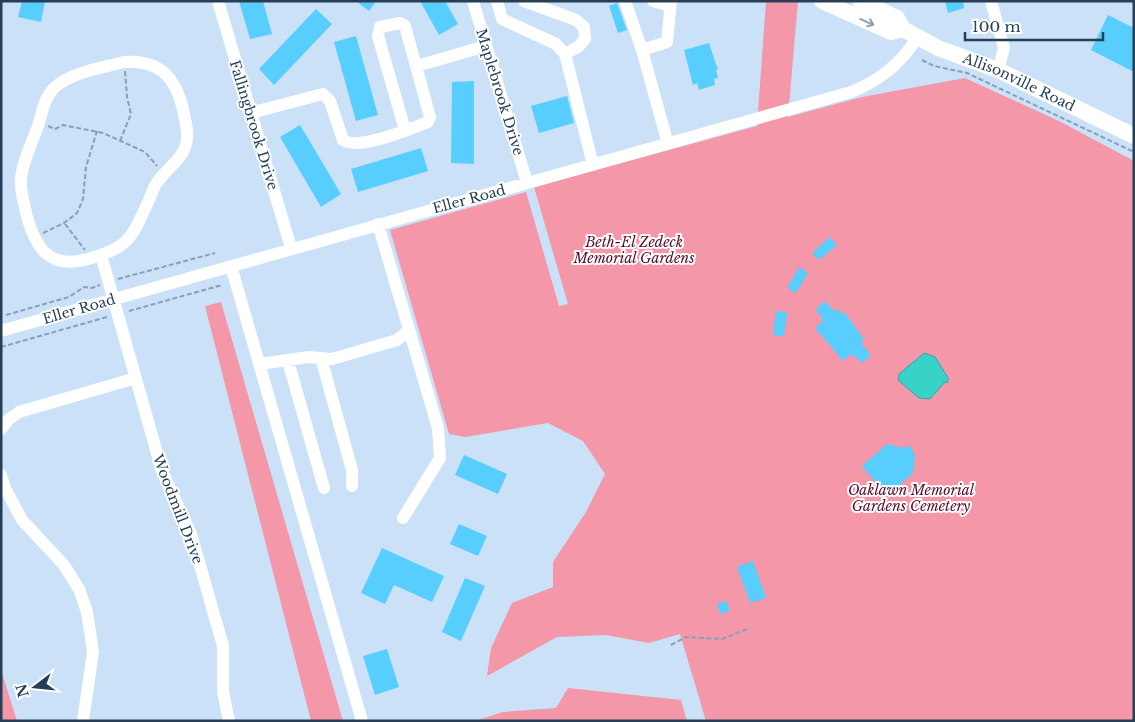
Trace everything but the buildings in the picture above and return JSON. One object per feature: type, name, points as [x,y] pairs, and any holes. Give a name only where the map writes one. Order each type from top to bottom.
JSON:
[{"type":"main road","name":"Allisonville Road","points":[[860,1],[897,18],[903,29],[938,48],[998,70],[1134,136]]},
{"type":"main road","name":"Allisonville Road","points":[[830,3],[891,32],[903,29]]},
{"type":"street","name":"Fallingbrook Drive","points":[[218,1],[291,248]]},
{"type":"street","name":"Maplebrook Drive","points":[[473,1],[527,183]]},
{"type":"street","points":[[497,1],[502,19],[556,44],[565,54],[593,165]]},
{"type":"street","points":[[524,1],[553,6],[584,27],[585,39],[578,47],[565,54]]},
{"type":"street","points":[[625,1],[642,50],[668,144]]},
{"type":"street","points":[[642,50],[667,42],[671,4],[653,1]]},
{"type":"street","points":[[991,1],[1004,48],[998,70]]},
{"type":"street","points":[[250,113],[323,94],[330,101],[340,135],[348,144],[355,145],[405,130],[428,122],[430,117],[417,66],[405,26],[400,22],[380,27],[378,36],[405,130]]},
{"type":"street","name":"Eller Road","points":[[1,331],[291,248],[668,144],[859,88],[895,67],[918,37]]},
{"type":"street","points":[[417,66],[486,46]]},
{"type":"street","points":[[127,61],[146,62],[162,70],[173,82],[181,96],[187,126],[186,144],[176,162],[157,181],[132,236],[121,247],[95,257],[70,262],[53,259],[40,250],[33,236],[21,191],[21,181],[38,123],[44,103],[60,84],[86,73],[127,61]]},
{"type":"street","points":[[378,224],[438,428],[440,458],[403,518]]},
{"type":"street","name":"Woodmill Drive","points":[[95,257],[113,299],[162,471],[191,534],[224,646],[223,692],[229,721]]},
{"type":"street","points":[[231,266],[362,721]]},
{"type":"street","points":[[259,364],[309,357],[332,359],[397,340],[409,330]]},
{"type":"street","points":[[321,358],[352,470],[352,486]]},
{"type":"street","points":[[288,361],[324,488]]},
{"type":"street","points":[[1,429],[7,415],[136,378]]},
{"type":"street","points":[[1,475],[5,488],[22,520],[64,565],[79,589],[87,612],[93,652],[83,721]]},
{"type":"path","points":[[922,60],[934,66],[967,73],[1134,152]]},
{"type":"path","points":[[120,141],[131,114],[127,97],[127,61]]},
{"type":"path","points":[[38,123],[55,129],[63,125],[97,131],[145,152],[164,174]]},
{"type":"path","points":[[33,236],[64,223],[77,212],[83,199],[86,167],[97,131]]},
{"type":"path","points":[[64,223],[95,257]]},
{"type":"path","points":[[119,279],[215,253]]},
{"type":"path","points":[[132,310],[222,285]]},
{"type":"path","points":[[6,315],[69,297],[84,287],[92,288]]},
{"type":"path","points":[[1,347],[100,319]]},
{"type":"path","points":[[671,645],[686,637],[722,639],[750,628]]},
{"type":"green space","name":"Oaklawn Memorial Gardens Cemetery","points":[[766,1],[798,1],[788,117],[862,97],[965,78],[1059,121],[1134,161],[1134,721],[706,721],[680,634],[649,643],[606,635],[557,637],[487,676],[491,648],[512,603],[553,587],[553,562],[586,512],[605,474],[583,441],[548,423],[465,437],[449,434],[390,230],[526,192],[559,306],[568,304],[534,187],[757,126]]},
{"type":"green space","points":[[221,302],[343,721],[311,721],[205,306]]},
{"type":"green space","points":[[1,670],[17,721],[1,721]]},
{"type":"green space","points":[[568,688],[681,700],[687,721],[475,721],[503,712],[556,708]]},
{"type":"shaded area","points":[[924,353],[935,357],[948,378],[948,382],[944,383],[930,399],[919,398],[898,380],[899,374]]},
{"type":"park label","name":"Beth-El Zedeck Memorial Gardens","points":[[634,250]]}]
